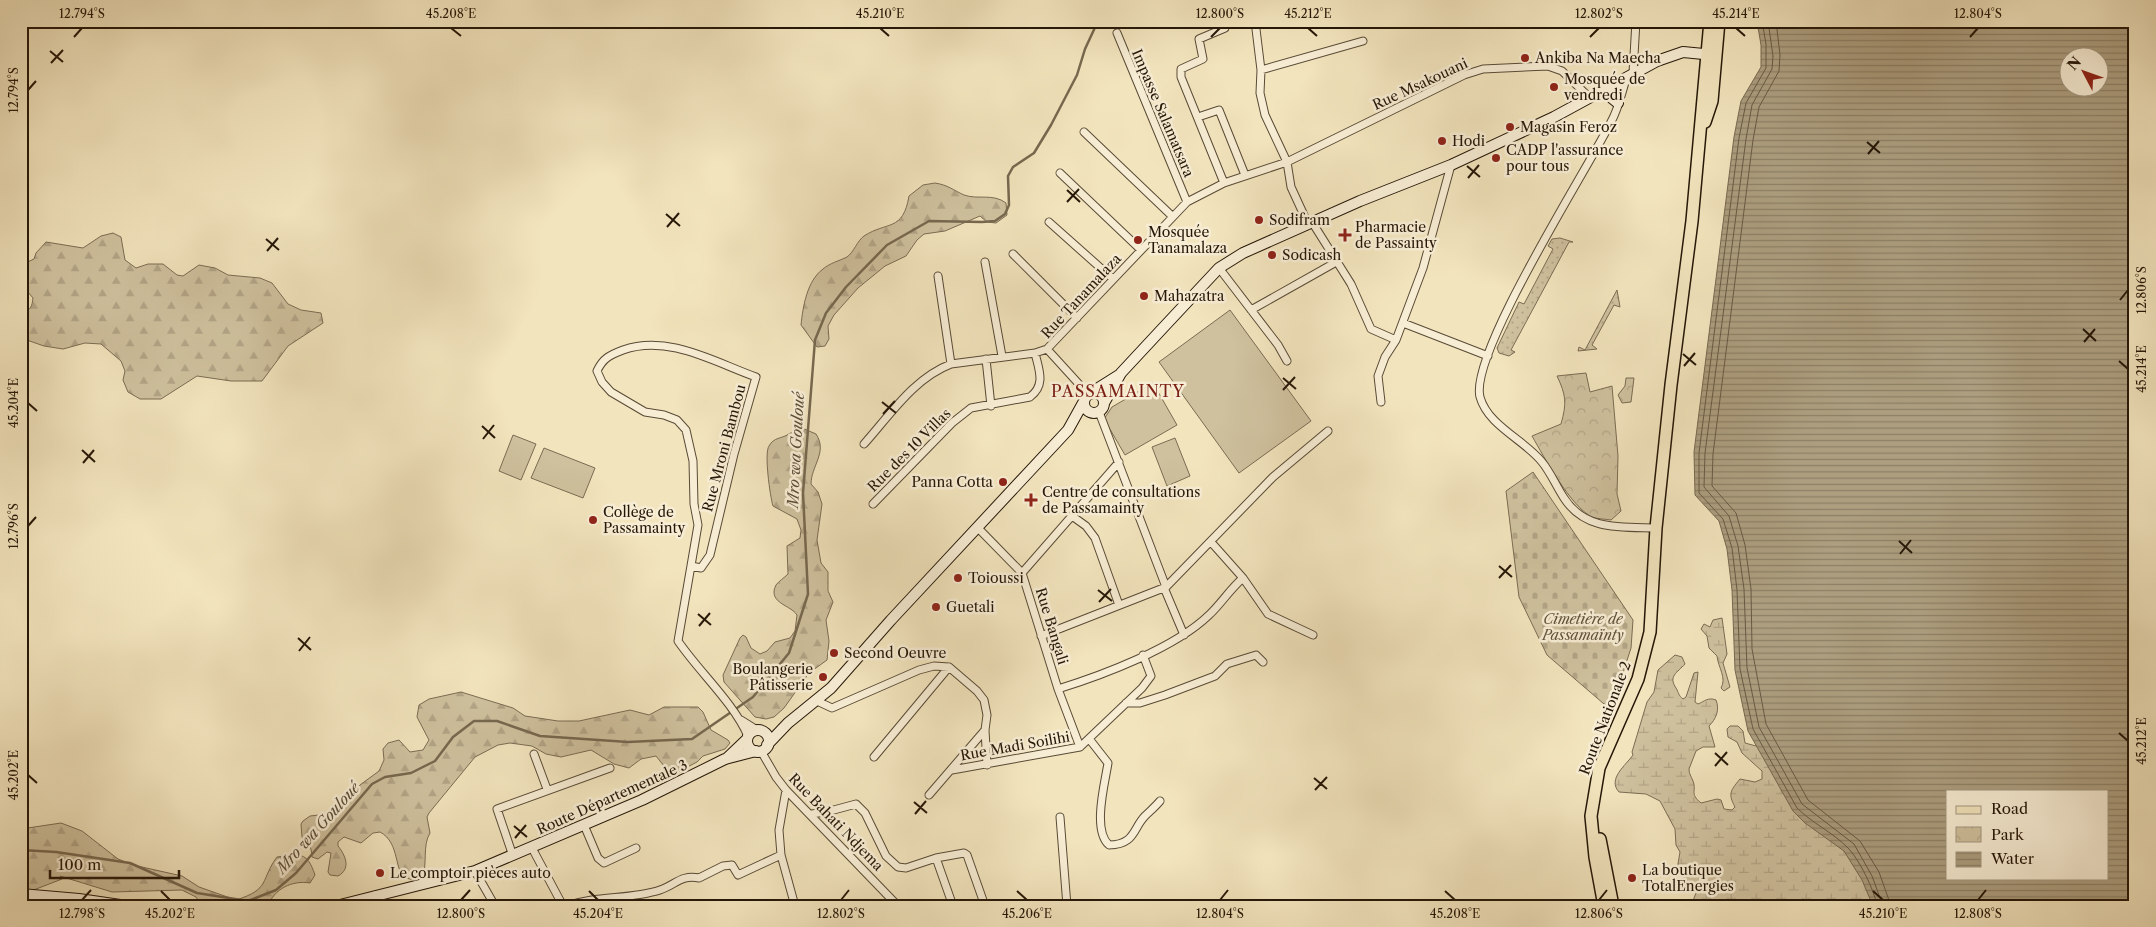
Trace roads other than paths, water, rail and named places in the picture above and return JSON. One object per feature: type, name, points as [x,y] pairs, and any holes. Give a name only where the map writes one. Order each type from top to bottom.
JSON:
[{"type":"main road","points":[[1710,21],[1711,54]]},
{"type":"main road","points":[[1711,54],[1719,21]]},
{"type":"main road","name":"Route Départementale 3","points":[[336,906],[474,871],[532,848],[725,760],[762,749],[788,723],[817,702],[977,526],[1068,430],[1099,409],[1122,373],[1219,268],[1243,253],[1310,223],[1451,165],[1590,98],[1630,74],[1679,52],[1711,54]]},
{"type":"main road","name":"Route Nationale 2","points":[[1604,906],[1595,857],[1591,816],[1593,799],[1601,762],[1627,706],[1648,643],[1656,528],[1671,385],[1692,221],[1700,133],[1708,116],[1712,101],[1711,54]]},
{"type":"main road","points":[[1603,91],[1618,103]]},
{"type":"main road","name":"Route Départementale 3","points":[[1068,430],[1088,396],[1122,373]]},
{"type":"main road","points":[[1088,396],[1102,396],[1099,409],[1086,410],[1088,396]]},
{"type":"main road","name":"Route Départementale 3","points":[[725,760],[754,734],[788,723]]},
{"type":"main road","points":[[754,734],[768,739],[762,749],[750,748],[754,734]]},
{"type":"main road","name":"Route Nationale 2","points":[[1593,799],[1612,906]]},
{"type":"main road","points":[[21,894],[79,899],[127,906]]},
{"type":"street","points":[[1224,21],[1225,28],[1199,39],[1203,59],[1182,70],[1181,77],[1224,183]]},
{"type":"street","points":[[1255,21],[1260,70],[1260,93],[1265,114],[1286,162],[1292,187],[1310,223],[1338,261],[1364,309],[1370,329],[1396,340]]},
{"type":"street","points":[[1636,21],[1630,74],[1612,121],[1546,238],[1493,340],[1479,385],[1481,400],[1489,415],[1526,445],[1544,463],[1573,510],[1582,518],[1604,525],[1656,528]]},
{"type":"street","name":"Impasse Salamatsara","points":[[1117,33],[1187,202]]},
{"type":"street","points":[[1260,70],[1363,41]]},
{"type":"street","name":"Rue Msakouani","points":[[1286,162],[1464,75],[1483,69],[1555,68],[1572,80],[1590,98]]},
{"type":"street","points":[[1198,117],[1219,110],[1245,175]]},
{"type":"street","points":[[1084,132],[1172,216]]},
{"type":"street","name":"Rue Tanamalaza","points":[[864,444],[916,385],[931,374],[951,364],[1047,350],[1187,202],[1224,183],[1286,162]]},
{"type":"street","points":[[1382,402],[1378,376],[1385,357],[1396,340],[1428,255],[1451,165]]},
{"type":"street","points":[[1060,173],[1141,250]]},
{"type":"street","points":[[1049,222],[1113,279]]},
{"type":"street","points":[[1013,254],[1078,318]]},
{"type":"street","points":[[1251,310],[1338,261]]},
{"type":"street","points":[[985,262],[1002,356]]},
{"type":"street","points":[[1219,268],[1278,345],[1287,362]]},
{"type":"street","points":[[938,276],[951,364]]},
{"type":"street","points":[[1403,323],[1488,356]]},
{"type":"street","name":"Rue Mroni Bambou","points":[[662,344],[707,358],[756,377],[734,454],[710,555],[700,568],[692,566],[698,525],[694,504],[692,461],[686,430],[677,420],[664,414],[645,412],[611,392],[602,382],[597,371],[602,360],[614,353],[636,346],[662,344]]},
{"type":"street","points":[[1047,350],[1088,396]]},
{"type":"street","name":"Rue des 10 Villas","points":[[873,504],[952,423],[971,408],[991,406],[1030,397],[1037,392],[1041,379],[1035,353]]},
{"type":"street","points":[[986,359],[991,406]]},
{"type":"street","points":[[1099,409],[1166,587],[1165,590],[1184,635]]},
{"type":"street","points":[[1041,636],[1166,587],[1273,477],[1328,431]]},
{"type":"street","points":[[1022,573],[1119,462]]},
{"type":"street","points":[[1072,516],[1086,526],[1095,538],[1118,605]]},
{"type":"street","name":"Rue Bangali","points":[[977,526],[1022,573],[1058,689],[1067,707],[1080,747]]},
{"type":"street","points":[[1211,542],[1243,578],[1268,614],[1313,635]]},
{"type":"street","points":[[692,566],[678,641],[696,667],[754,734]]},
{"type":"street","points":[[1058,689],[1099,676],[1184,635],[1209,615],[1243,578]]},
{"type":"street","name":"Rue Madi Soilihi","points":[[952,770],[1080,747],[1090,740],[1151,676],[1142,655]]},
{"type":"street","points":[[1126,703],[1140,703],[1165,695],[1215,676],[1228,664],[1256,655],[1263,662]]},
{"type":"street","points":[[817,702],[832,708],[919,670],[934,666],[949,667],[978,691],[984,700],[987,715],[985,730],[987,765]]},
{"type":"street","points":[[874,758],[949,667]]},
{"type":"street","points":[[929,795],[985,730]]},
{"type":"street","points":[[1090,740],[1108,763],[1100,809],[1103,839],[1109,845],[1124,841],[1135,834],[1144,816],[1160,801]]},
{"type":"street","name":"Rue Bahati Ndjema","points":[[762,749],[786,790],[812,814],[830,836],[898,906]]},
{"type":"street","points":[[534,754],[547,789]]},
{"type":"street","points":[[513,856],[497,809],[547,789],[610,768]]},
{"type":"street","points":[[786,790],[779,830],[781,855],[795,906]]},
{"type":"street","points":[[812,814],[856,804],[865,813],[886,856],[898,867],[906,868],[936,858],[964,853],[967,855],[985,906]]},
{"type":"street","points":[[1060,816],[1066,906]]},
{"type":"street","points":[[584,825],[598,858],[604,862],[636,848]]},
{"type":"street","points":[[532,848],[562,906]]},
{"type":"street","points":[[567,906],[584,900],[620,898],[658,890],[682,878],[691,876],[699,878],[723,866],[732,865],[738,875],[781,855]]},
{"type":"street","points":[[936,858],[953,906]]},
{"type":"street","points":[[474,871],[495,906]]},
{"type":"street","points":[[375,895],[380,906]]},
{"type":"water","points":[[1757,21],[2135,21],[2135,906],[1873,906],[1862,880],[1844,851],[1805,823],[1793,811],[1748,731],[1735,670],[1732,590],[1727,549],[1719,521],[1695,495],[1694,452],[1734,137],[1741,101],[1761,67],[1761,45]]},
{"type":"waterway","name":"Mro wa Gouloué","points":[[21,850],[56,852],[130,863],[197,893],[248,901],[276,890],[296,873],[372,784],[385,777],[411,773],[435,761],[453,737],[474,721],[497,721],[540,736],[628,742],[692,739],[753,697],[789,653],[808,594],[803,493],[815,340],[826,313],[846,287],[887,245],[929,221],[995,221],[1005,214],[1009,205],[1008,176],[1013,167],[1034,153],[1051,125],[1077,75],[1085,49],[1098,21]]},
{"type":"place","name":"Ankiba Na Maecha","points":[[1525,58]]},
{"type":"place","name":"Mosquée de vendredi","points":[[1554,87]]},
{"type":"place","name":"Magasin Feroz","points":[[1510,127]]},
{"type":"place","name":"Hodi","points":[[1442,141]]},
{"type":"place","name":"CADP l'assurance pour tous","points":[[1496,158]]},
{"type":"place","name":"Sodifram","points":[[1259,220]]},
{"type":"place","name":"Pharmacie de Passainty","points":[[1345,235]]},
{"type":"place","name":"Mosquée Tanamalaza","points":[[1138,240]]},
{"type":"place","name":"Sodicash","points":[[1272,255]]},
{"type":"place","name":"Mahazatra","points":[[1144,296]]},
{"type":"place","name":"Panna Cotta","points":[[1003,482]]},
{"type":"place","name":"Centre de consultations de Passamainty","points":[[1031,500]]},
{"type":"place","name":"Collège de Passamainty","points":[[593,520]]},
{"type":"place","name":"Toioussi","points":[[958,578]]},
{"type":"place","name":"Guetali","points":[[936,607]]},
{"type":"place","name":"Second Oeuvre","points":[[834,653]]},
{"type":"place","name":"Boulangerie Pâtisserie","points":[[823,677]]},
{"type":"place","name":"Le comptoir pièces auto","points":[[380,873]]},
{"type":"place","name":"La boutique TotalEnergies","points":[[1632,878]]},
{"type":"district","name":"PASSAMAINTY","points":[[1118,391]]},
{"type":"park label","name":"Cimetière de Passamaïnty","points":[[1583,628]]}]
